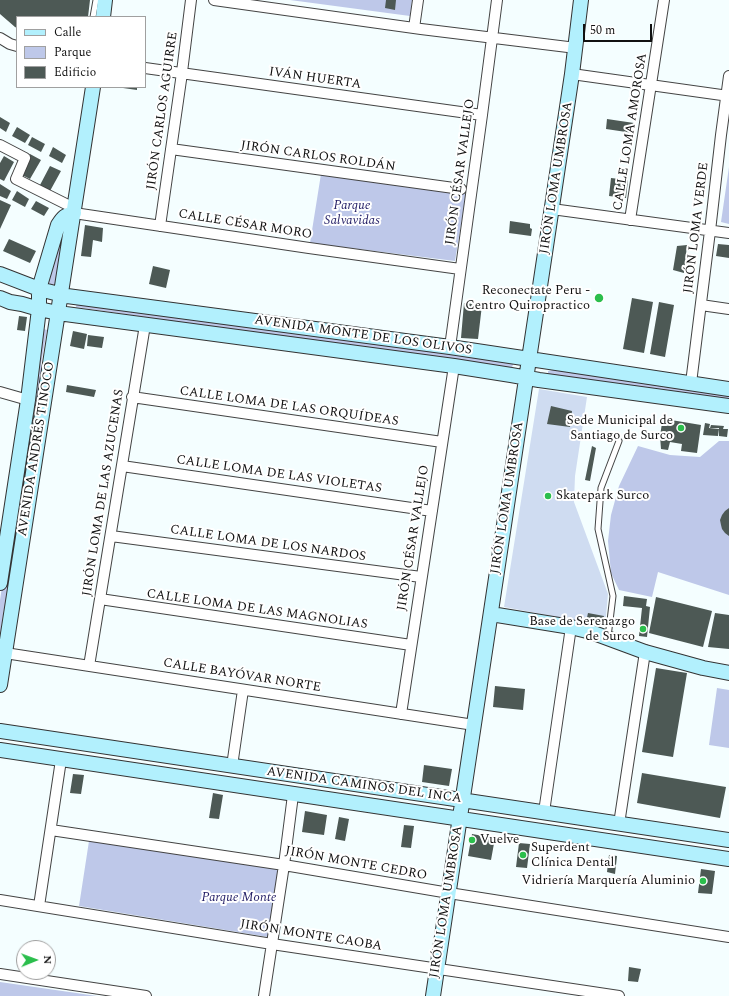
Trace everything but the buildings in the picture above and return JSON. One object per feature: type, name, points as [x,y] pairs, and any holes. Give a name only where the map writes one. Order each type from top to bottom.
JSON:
[{"type":"street","points":[[103,16],[105,0]]},
{"type":"street","name":"JIRÓN CARLOS AGUIRRE","points":[[160,226],[191,0]]},
{"type":"street","points":[[214,0],[414,28],[576,48]]},
{"type":"street","points":[[414,28],[418,0]]},
{"type":"street","name":"JIRÓN CÉSAR VALLEJO","points":[[450,347],[497,0]]},
{"type":"street","name":"JIRÓN LOMA UMBROSA","points":[[433,996],[576,48],[581,0]]},
{"type":"street","name":"CALLE LOMA AMOROSA","points":[[630,220],[664,0]]},
{"type":"street","points":[[0,38],[16,46]]},
{"type":"street","name":"IVÁN HUERTA","points":[[146,68],[482,116]]},
{"type":"street","points":[[572,74],[727,96]]},
{"type":"street","name":"JIRÓN LOMA VERDE","points":[[691,383],[729,76]]},
{"type":"street","name":"AVENIDA ANDRÉS TINOCO","points":[[0,685],[92,88]]},
{"type":"street","name":"CALLE CÉSAR MORO","points":[[0,145],[25,158],[16,178],[74,211],[160,226],[460,269]]},
{"type":"street","name":"JIRÓN CARLOS ROLDÁN","points":[[171,149],[461,189]]},
{"type":"street","points":[[552,209],[729,233]]},
{"type":"street","name":"AVENIDA ANDRÉS TINOCO","points":[[0,583],[28,400],[40,309],[39,289],[58,225],[66,215],[74,211]]},
{"type":"street","name":"AVENIDA MONTE DE LOS OLIVOS","points":[[0,274],[39,289],[60,295],[450,347],[729,389]]},
{"type":"street","name":"AVENIDA MONTE DE LOS OLIVOS","points":[[0,298],[10,302],[58,313],[454,366],[539,380],[729,406]]},
{"type":"street","points":[[701,305],[729,309]]},
{"type":"street","name":"JIRÓN LOMA DE LAS AZUCENAS","points":[[89,666],[145,325]]},
{"type":"street","name":"JIRÓN CÉSAR VALLEJO","points":[[401,714],[454,366]]},
{"type":"street","points":[[0,392],[28,400]]},
{"type":"street","name":"CALLE LOMA DE LAS ORQUÍDEAS","points":[[132,397],[442,442]]},
{"type":"street","name":"CALLE LOMA DE LAS VIOLETAS","points":[[122,466],[432,511]]},
{"type":"street","name":"CALLE LOMA DE LOS NARDOS","points":[[111,536],[421,577]]},
{"type":"street","name":"CALLE LOMA DE LAS MAGNOLIAS","points":[[100,600],[411,645]]},
{"type":"street","points":[[491,614],[571,627],[591,632],[645,652],[703,668],[729,673]]},
{"type":"street","points":[[544,812],[571,627]]},
{"type":"street","points":[[619,824],[645,652]]},
{"type":"street","name":"CALLE BAYÓVAR NORTE","points":[[5,653],[474,725]]},
{"type":"street","points":[[232,766],[243,690]]},
{"type":"street","name":"AVENIDA CAMINOS DEL INCA","points":[[0,731],[729,840]]},
{"type":"street","name":"AVENIDA CAMINOS DEL INCA","points":[[0,750],[460,820],[729,859]]},
{"type":"street","points":[[39,906],[61,760]]},
{"type":"street","points":[[264,996],[293,795]]},
{"type":"street","name":"JIRÓN MONTE CEDRO","points":[[50,830],[284,865],[449,893],[729,937]]},
{"type":"street","name":"JIRÓN MONTE CAOBA","points":[[0,900],[272,944],[619,996]]},
{"type":"street","points":[[0,974],[146,996]]},
{"type":"lane","points":[[93,16],[96,0]]},
{"type":"lane","points":[[607,638],[613,596],[598,529],[601,488],[619,441]]},
{"type":"green space","points":[[290,0],[412,0],[410,16]]},
{"type":"green space","points":[[729,167],[729,224],[721,222]]},
{"type":"green space","name":"Parque Salvavidas","points":[[321,174],[466,194],[455,261],[310,243]]},
{"type":"green space","points":[[58,244],[62,246],[57,283],[51,286],[46,282]]},
{"type":"green space","points":[[77,301],[514,362],[511,370],[76,307]]},
{"type":"green space","points":[[41,328],[47,330],[41,364],[44,375],[9,599],[4,609],[0,636],[0,600]]},
{"type":"green space","points":[[558,369],[729,395],[729,401],[548,374],[548,371]]},
{"type":"green space","points":[[719,441],[729,441],[729,595],[658,572],[652,597],[619,590],[611,573],[608,541],[611,515],[619,486],[638,446],[670,455],[700,457]]},
{"type":"green space","points":[[717,688],[729,690],[729,748],[709,745]]},
{"type":"green space","name":"Parque Monte","points":[[89,841],[278,869],[268,937],[79,906]]},
{"type":"green space","points":[[0,982],[97,996],[0,996]]},
{"type":"shaded area","points":[[539,389],[587,397],[575,476],[574,502],[608,594],[605,626],[504,607]]},
{"type":"place","name":"Reconectate Peru - Centro Quiropractico","points":[[599,298]]},
{"type":"place","name":"Sede Municipal de Santiago de Surco","points":[[681,428]]},
{"type":"place","name":"Skatepark Surco","points":[[548,496]]},
{"type":"place","name":"Base de Serenazgo de Surco","points":[[643,629]]},
{"type":"place","name":"Vuelve","points":[[472,840]]},
{"type":"place","name":"Superdent Clínica Dental","points":[[523,855]]},
{"type":"place","name":"Vidriería Marquería Aluminio","points":[[703,881]]}]
